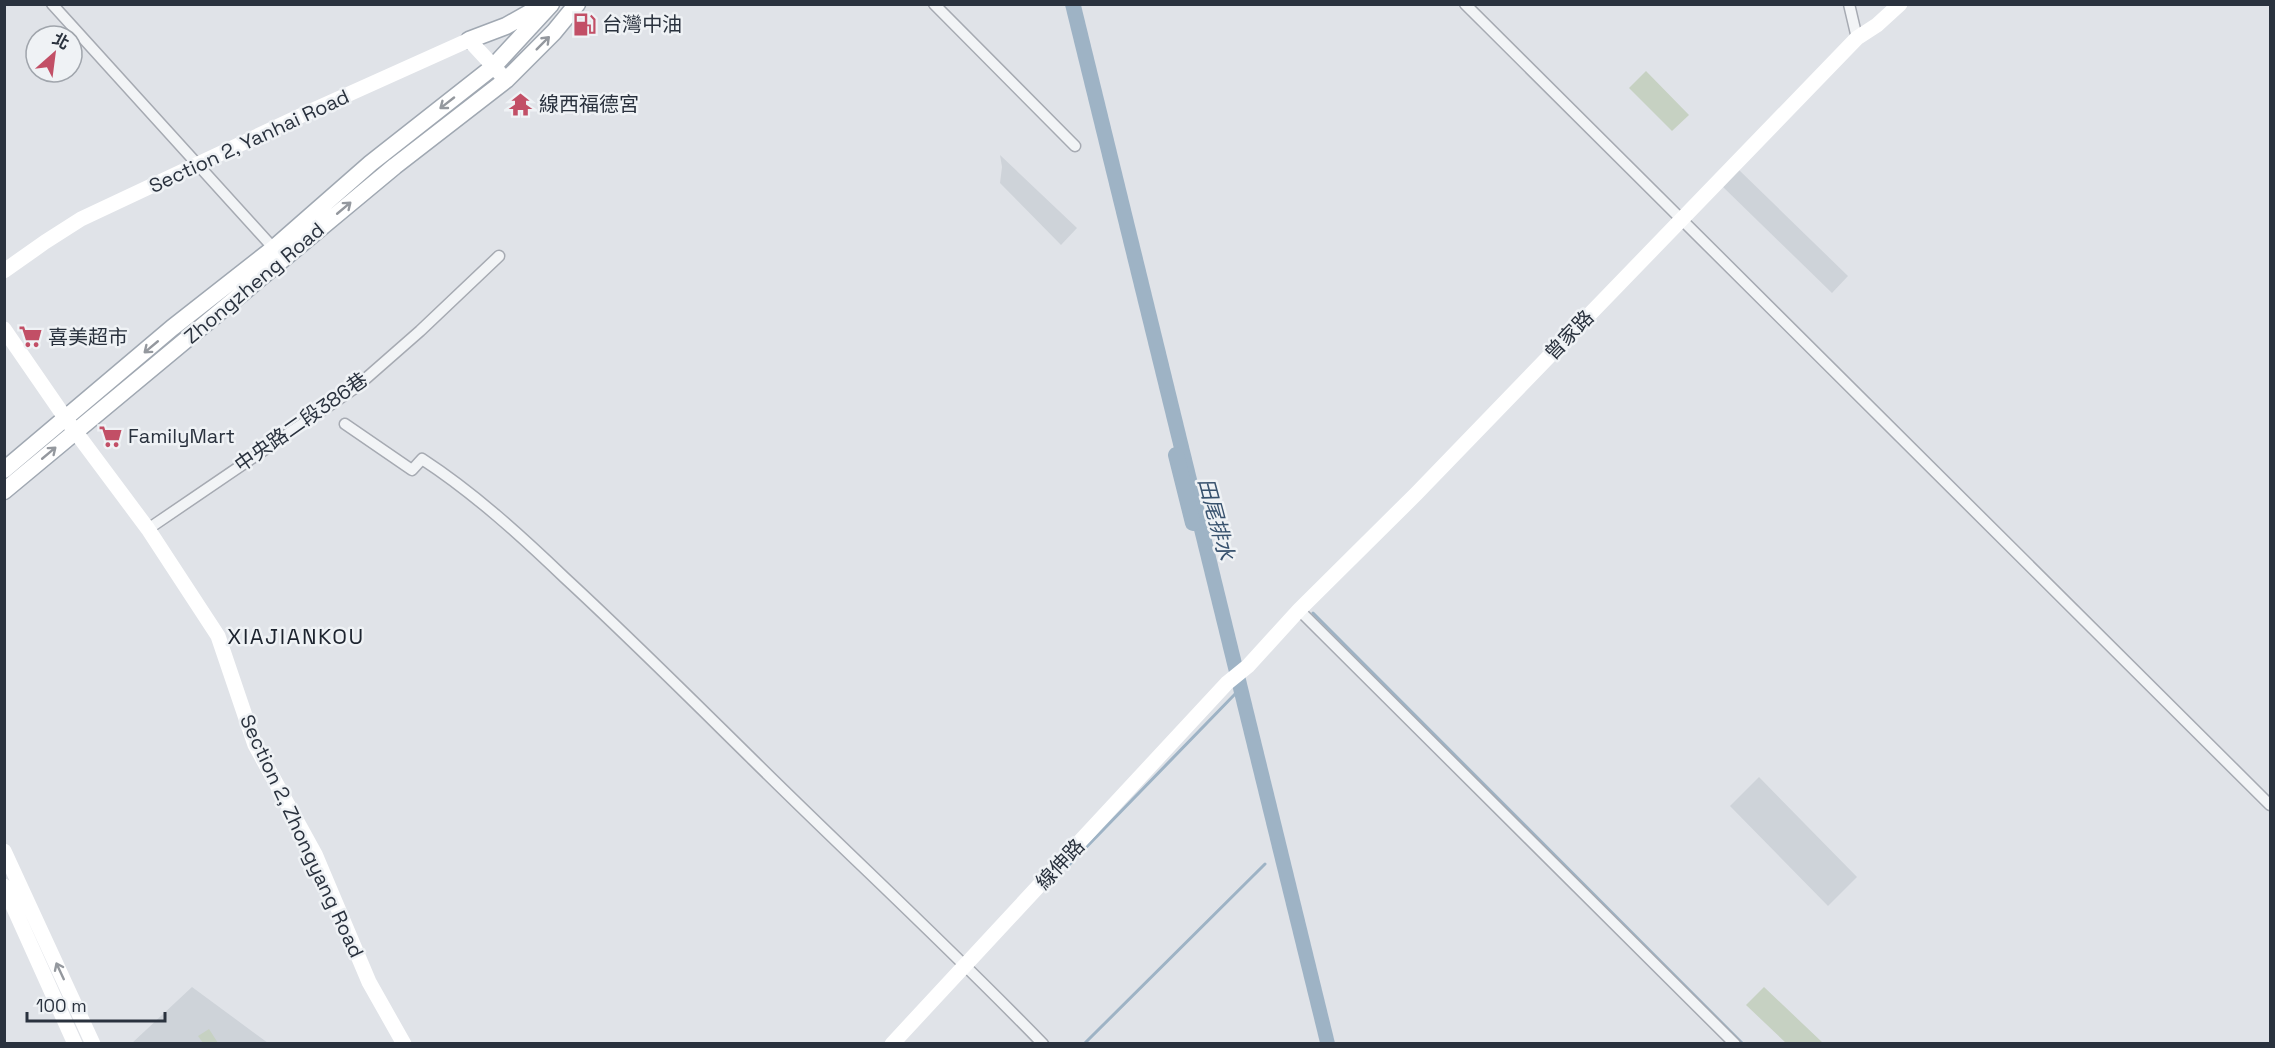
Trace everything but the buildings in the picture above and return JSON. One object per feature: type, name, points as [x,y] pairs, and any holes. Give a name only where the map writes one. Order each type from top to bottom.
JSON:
[{"type":"main road","points":[[469,40],[506,26],[546,4]]},
{"type":"main road","points":[[493,67],[551,4]]},
{"type":"main road","points":[[506,80],[554,32],[578,4]]},
{"type":"main road","name":"Zhongzheng Road","points":[[278,254],[371,163],[493,67]]},
{"type":"main road","name":"Zhongzheng Road","points":[[4,470],[70,425],[278,254],[506,80]]},
{"type":"main road","name":"Zhongzheng Road","points":[[4,491],[70,425]]},
{"type":"street","points":[[52,4],[278,254]]},
{"type":"street","points":[[933,4],[1075,146]]},
{"type":"street","points":[[1465,4],[2271,805]]},
{"type":"street","points":[[1849,4],[1854,41]]},
{"type":"street","name":"曾家路","points":[[1242,670],[1416,494],[1854,41],[1877,25],[1900,4]]},
{"type":"street","points":[[469,40],[506,80]]},
{"type":"street","name":"Section 2, Yanhai Road","points":[[4,271],[81,219],[469,40]]},
{"type":"street","name":"中央路二段386巷","points":[[148,529],[355,388],[420,331],[499,256]]},
{"type":"street","name":"Section 2, Zhongyang Road","points":[[4,329],[70,425],[148,529],[218,636],[255,745],[315,854],[369,982],[404,1044]]},
{"type":"street","points":[[345,424],[412,470],[422,459],[451,478],[522,538],[653,659],[754,761],[966,964],[1043,1044]]},
{"type":"street","points":[[1299,610],[1734,1044]]},
{"type":"street","name":"線伸路","points":[[892,1044],[1227,683],[1242,670]]},
{"type":"street","points":[[4,851],[93,1044]]},
{"type":"street","points":[[4,886],[75,1044]]},
{"type":"shaded area","points":[[1000,155],[1077,228],[1061,245],[1000,183],[1002,167]]},
{"type":"shaded area","points":[[1738,169],[1848,276],[1832,293],[1722,186]]},
{"type":"shaded area","points":[[1759,777],[1857,877],[1828,906],[1730,806]]},
{"type":"shaded area","points":[[192,987],[268,1043],[131,1044]]},
{"type":"green space","points":[[1646,71],[1689,115],[1672,131],[1629,88]]},
{"type":"green space","points":[[1764,987],[1823,1043],[1786,1043],[1746,1005]]},
{"type":"green space","points":[[209,1029],[218,1043],[203,1043],[198,1036]]},
{"type":"water","points":[[1065,5],[1081,5],[1335,1043],[1320,1043]]},
{"type":"waterway","name":"田尾排水","points":[[1176,455],[1193,523]]},
{"type":"waterway","points":[[1313,613],[1743,1044]]},
{"type":"waterway","points":[[1068,866],[1237,692]]},
{"type":"waterway","points":[[1084,1044],[1265,864]]},
{"type":"place","name":"台灣中油","points":[[584,24]]},
{"type":"place","name":"線西福德宮","points":[[521,104]]},
{"type":"place","name":"喜美超市","points":[[30,337]]},
{"type":"place","name":"FamilyMart","points":[[110,436]]},
{"type":"district","name":"XIAJIANKOU","points":[[296,636]]}]
